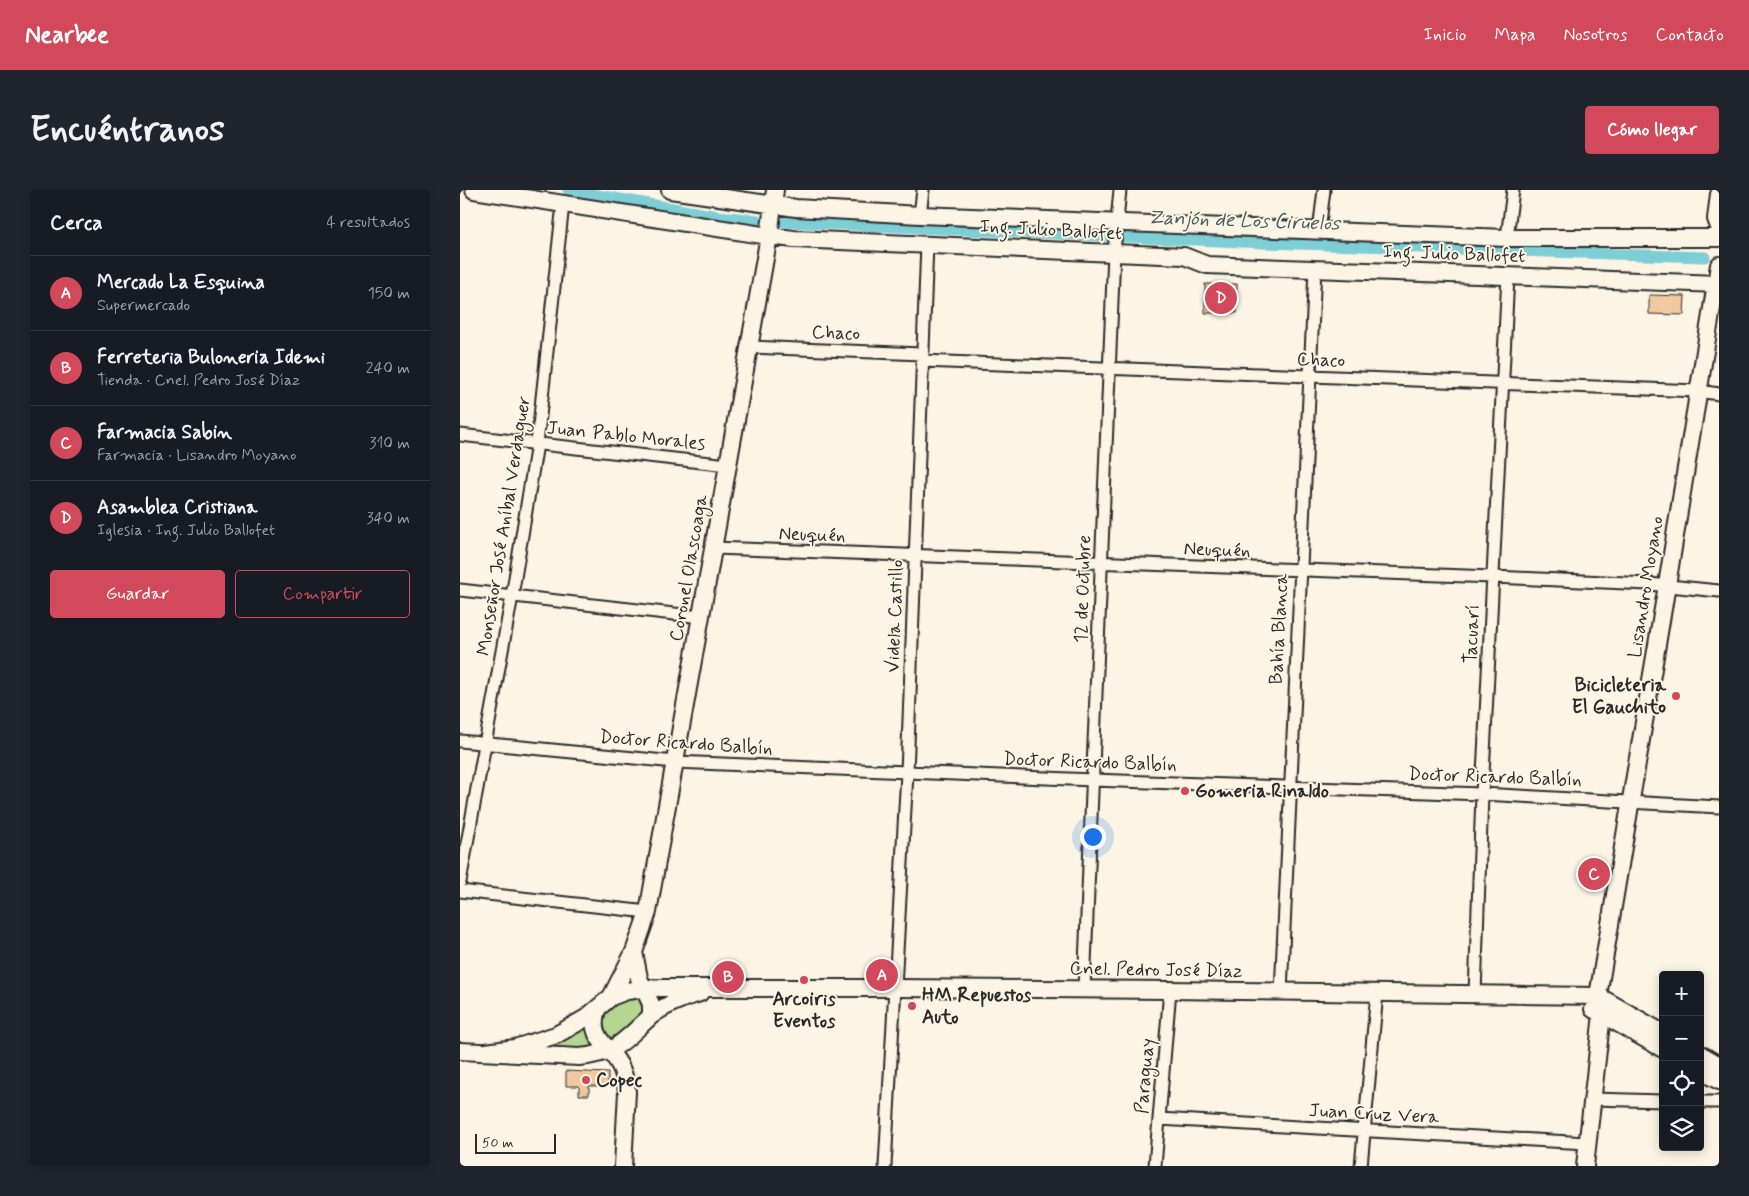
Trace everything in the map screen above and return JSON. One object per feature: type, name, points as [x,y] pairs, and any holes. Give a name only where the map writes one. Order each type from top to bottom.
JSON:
[{"type":"street","name":"Ing. Julio Ballofet","points":[[474,190],[769,236],[927,244],[1114,248],[1184,256],[1207,265],[1508,276],[1718,277]]},
{"type":"street","name":"Ing. Julio Ballofet","points":[[670,190],[774,198],[920,215],[1116,226],[1507,238],[1719,238]]},
{"type":"street","points":[[920,215],[923,190]]},
{"type":"street","name":"12 de Octubre","points":[[1084,989],[1114,248],[1120,190]]},
{"type":"street","points":[[1319,231],[1324,190]]},
{"type":"street","points":[[1507,238],[1513,190]]},
{"type":"street","points":[[1719,194],[1716,219],[1719,228]]},
{"type":"street","name":"Coronel Olascoaga","points":[[611,997],[634,952],[648,912],[769,236],[774,198]]},
{"type":"street","name":"Monseñor José Aníbal Verdaguer","points":[[460,882],[486,744],[537,444],[563,204]]},
{"type":"street","name":"Videla Castillo","points":[[885,1166],[907,772],[927,244]]},
{"type":"street","name":"Bahía Blanca","points":[[1280,992],[1315,269]]},
{"type":"street","name":"Tacuarí","points":[[1475,994],[1482,794],[1508,276]]},
{"type":"street","name":"Lisandro Moyano","points":[[1585,1166],[1599,1004],[1718,277]]},
{"type":"street","name":"Chaco","points":[[749,347],[1110,369],[1698,391],[1719,394]]},
{"type":"street","name":"Juan Pablo Morales","points":[[460,434],[728,465]]},
{"type":"street","name":"Neuquén","points":[[713,548],[1493,577],[1667,585],[1719,591]]},
{"type":"street","points":[[460,590],[701,616]]},
{"type":"street","name":"Doctor Ricardo Balbín","points":[[460,741],[675,762],[1482,794],[1719,807]]},
{"type":"street","points":[[460,891],[648,912]]},
{"type":"street","points":[[634,952],[639,992],[652,1004],[651,1016]]},
{"type":"street","name":"Cnel. Pedro José Díaz","points":[[486,1052],[515,1048],[556,1035],[597,1010],[611,997],[639,992],[714,989],[896,988],[1170,990],[1570,996],[1599,1004]]},
{"type":"street","name":"Cnel. Pedro José Díaz","points":[[460,1051],[579,1057],[594,1056],[611,1046],[651,1016],[675,1002],[714,989]]},
{"type":"street","name":"Paraguay","points":[[1155,1166],[1170,990]]},
{"type":"street","points":[[1361,1166],[1377,993]]},
{"type":"street","points":[[1599,1004],[1659,1031]]},
{"type":"street","points":[[1599,1004],[1659,1046]]},
{"type":"street","points":[[597,1010],[594,1021],[596,1034],[611,1046],[621,1068],[627,1092],[623,1166]]},
{"type":"street","points":[[1704,1056],[1719,1065]]},
{"type":"street","points":[[1704,1073],[1719,1081]]},
{"type":"street","points":[[1592,1099],[1659,1101]]},
{"type":"street","points":[[1704,1102],[1719,1102]]},
{"type":"street","name":"Juan Cruz Vera","points":[[1159,1120],[1588,1143]]},
{"type":"green space","points":[[639,997],[645,1009],[642,1018],[613,1039],[608,1039],[599,1029],[599,1018],[614,1001]]},
{"type":"green space","points":[[587,1024],[590,1039],[595,1048],[583,1051],[536,1047]]},
{"type":"building","points":[[1205,284],[1237,284],[1237,313],[1205,313]]},
{"type":"building","points":[[1649,295],[1685,296],[1684,315],[1649,314]]},
{"type":"building","points":[[566,1071],[608,1073],[608,1086],[589,1086],[589,1095],[579,1095],[579,1086],[566,1086]]},
{"type":"waterway","name":"Zanjón de Los Ciruelos","points":[[568,190],[718,216],[757,220]]},
{"type":"waterway","name":"Zanjón de Los Ciruelos","points":[[782,222],[1265,243],[1705,257]]},
{"type":"place","name":"Asamblea Cristiana","points":[[1221,298]]},
{"type":"place","name":"Bicicleteria El Gauchito","points":[[1676,696]]},
{"type":"place","name":"Gomeria Rinaldo","points":[[1185,791]]},
{"type":"place","name":"Farmacia Sabin","points":[[1594,874]]},
{"type":"place","name":"Mercado La Esquina","points":[[882,975]]},
{"type":"place","name":"Ferreteria Buloneria Idemi","points":[[728,977]]},
{"type":"place","name":"Arcoiris Eventos","points":[[804,980]]},
{"type":"place","name":"HM Repuestos Auto","points":[[912,1006]]},
{"type":"place","name":"Copec","points":[[586,1080]]}]
